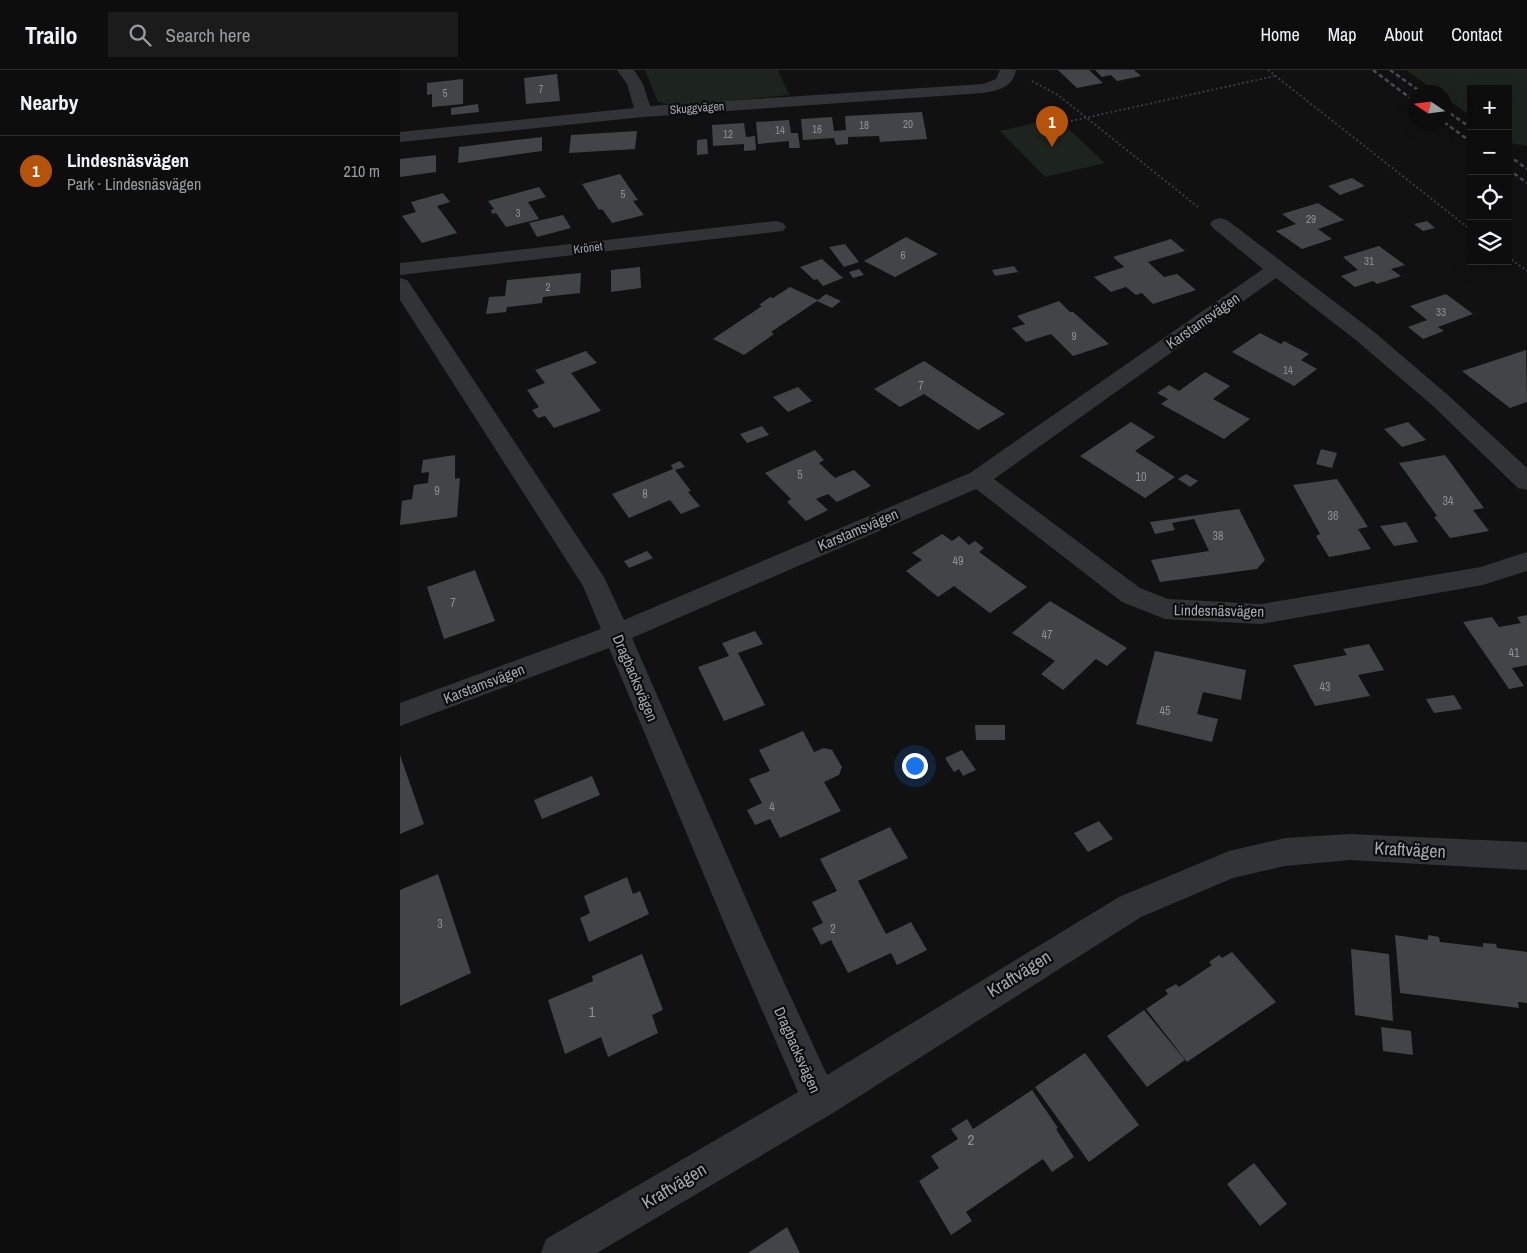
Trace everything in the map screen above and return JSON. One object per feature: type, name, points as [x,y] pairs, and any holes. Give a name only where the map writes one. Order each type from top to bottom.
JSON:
[{"type":"street","points":[[625,70],[633,78],[640,93],[643,112]]},
{"type":"street","name":"Skuggvägen","points":[[400,137],[643,112],[978,90],[1003,78]]},
{"type":"street","points":[[1220,224],[1365,336],[1442,401],[1527,482]]},
{"type":"street","name":"Krönet","points":[[400,269],[776,227]]},
{"type":"street","name":"Karstamsvägen","points":[[400,715],[616,634],[978,479],[1276,269]]},
{"type":"street","name":"Dragbacksvägen","points":[[400,284],[594,584],[743,930],[820,1100]]},
{"type":"street","name":"Lindesnäsvägen","points":[[978,479],[1131,595],[1165,609],[1261,614],[1483,576],[1527,561]]},
{"type":"street","name":"Kraftvägen","points":[[560,1253],[820,1100],[1130,907],[1229,865],[1284,852],[1350,847],[1527,856]]},
{"type":"path","points":[[1268,70],[1467,227]]},
{"type":"path","points":[[1062,123],[1276,76]]},
{"type":"path","points":[[1003,78],[1031,81],[1048,88],[1220,224]]},
{"type":"path","points":[[1512,261],[1527,271]]},
{"type":"shaded area","points":[[645,70],[778,70],[789,95],[677,106],[658,102]]},
{"type":"shaded area","points":[[1406,70],[1527,70],[1527,146],[1512,144],[1512,85],[1467,85],[1467,113],[1452,103],[1452,85],[1427,85]]},
{"type":"shaded area","points":[[1057,118],[1105,163],[1045,177],[1000,131]]},
{"type":"building","points":[[1058,70],[1089,70],[1103,83],[1077,88]]},
{"type":"building","points":[[1095,70],[1134,70],[1141,76],[1117,81],[1111,75],[1102,77]]},
{"type":"building","points":[[557,74],[560,101],[526,104],[524,78]]},
{"type":"building","points":[[463,79],[463,104],[432,107],[432,94],[427,95],[427,83]]},
{"type":"building","points":[[478,104],[479,112],[451,115],[451,108]]},
{"type":"building","points":[[922,112],[927,139],[880,142],[879,136],[848,137],[848,144],[836,145],[834,138],[803,140],[801,119],[832,117],[834,131],[846,130],[845,116]]},
{"type":"building","points":[[789,120],[791,133],[798,133],[800,148],[789,148],[789,141],[758,144],[756,122]]},
{"type":"building","points":[[744,123],[746,137],[755,136],[756,150],[744,151],[744,144],[713,146],[712,125]]},
{"type":"building","points":[[637,131],[635,149],[569,153],[571,135]]},
{"type":"building","points":[[542,137],[542,151],[458,163],[459,147]]},
{"type":"building","points":[[707,139],[708,154],[697,155],[697,140]]},
{"type":"building","points":[[436,155],[436,172],[400,177],[400,159]]},
{"type":"building","points":[[620,174],[638,200],[633,201],[644,215],[612,223],[602,209],[599,210],[582,184]]},
{"type":"building","points":[[1352,178],[1365,186],[1340,195],[1328,186]]},
{"type":"building","points":[[539,187],[546,197],[528,202],[539,219],[506,227],[496,213],[492,214],[491,210],[494,209],[488,201]]},
{"type":"building","points":[[443,193],[450,202],[437,206],[457,233],[422,243],[402,216],[416,212],[411,202]]},
{"type":"building","points":[[1318,203],[1344,220],[1318,229],[1332,239],[1302,249],[1276,231],[1296,224],[1282,214]]},
{"type":"building","points":[[563,215],[571,228],[537,237],[529,223]]},
{"type":"building","points":[[1427,221],[1435,228],[1423,231],[1414,224]]},
{"type":"building","points":[[906,237],[938,254],[895,277],[864,261]]},
{"type":"building","points":[[1171,239],[1185,251],[1148,262],[1164,277],[1177,274],[1196,290],[1153,304],[1142,293],[1136,295],[1126,287],[1111,292],[1094,277],[1124,267],[1113,257]]},
{"type":"building","points":[[845,244],[859,262],[844,267],[829,247]]},
{"type":"building","points":[[1379,246],[1405,265],[1391,269],[1401,276],[1377,284],[1373,281],[1355,287],[1341,276],[1358,270],[1343,257]]},
{"type":"building","points":[[822,259],[843,278],[823,286],[817,279],[814,280],[800,267]]},
{"type":"building","points":[[1014,266],[1018,272],[995,276],[992,270]]},
{"type":"building","points":[[640,267],[641,288],[611,292],[611,270]]},
{"type":"building","points":[[859,269],[864,275],[853,278],[849,272]]},
{"type":"building","points":[[581,273],[580,293],[543,297],[542,303],[507,307],[506,312],[486,314],[489,297],[505,296],[507,280]]},
{"type":"building","points":[[790,287],[818,300],[826,294],[841,301],[832,308],[817,301],[771,332],[774,334],[744,355],[713,339],[762,306],[759,305],[770,297],[773,298]]},
{"type":"building","points":[[1446,294],[1473,314],[1438,327],[1444,331],[1423,339],[1408,327],[1427,320],[1410,306]]},
{"type":"building","points":[[1059,301],[1109,344],[1073,356],[1051,334],[1026,342],[1012,328],[1025,324],[1017,316]]},
{"type":"building","points":[[1260,333],[1281,344],[1284,341],[1309,354],[1301,360],[1317,369],[1294,386],[1232,352]]},
{"type":"building","points":[[1526,350],[1527,402],[1510,408],[1462,371]]},
{"type":"building","points":[[586,351],[597,363],[571,373],[601,411],[554,428],[545,416],[538,418],[532,410],[539,407],[527,390],[545,383],[535,370]]},
{"type":"building","points":[[924,361],[1005,414],[978,430],[924,394],[900,407],[874,389]]},
{"type":"building","points":[[1205,372],[1230,386],[1213,399],[1250,419],[1224,439],[1161,404],[1168,399],[1157,393],[1169,385],[1179,391]]},
{"type":"building","points":[[798,387],[812,401],[788,412],[773,397]]},
{"type":"building","points":[[1131,422],[1155,437],[1135,451],[1175,477],[1145,498],[1080,456]]},
{"type":"building","points":[[1408,422],[1426,440],[1402,447],[1384,429]]},
{"type":"building","points":[[762,426],[769,435],[747,443],[740,434]]},
{"type":"building","points":[[1321,449],[1337,453],[1332,468],[1316,464]]},
{"type":"building","points":[[815,450],[824,460],[819,463],[835,478],[854,470],[871,486],[837,502],[828,494],[816,499],[828,510],[806,521],[787,502],[791,499],[765,473]]},
{"type":"building","points":[[455,455],[455,479],[460,478],[457,517],[400,525],[402,501],[412,499],[414,485],[428,483],[429,472],[421,473],[423,460]]},
{"type":"building","points":[[1445,455],[1484,508],[1473,510],[1489,531],[1450,538],[1434,517],[1437,516],[1399,463]]},
{"type":"building","points":[[680,461],[685,467],[675,470],[691,491],[688,492],[700,506],[681,514],[670,500],[629,518],[612,494],[673,469],[671,465]]},
{"type":"building","points":[[1186,474],[1198,481],[1190,487],[1178,479]]},
{"type":"building","points":[[1337,479],[1368,527],[1358,529],[1371,549],[1329,557],[1316,536],[1320,534],[1293,485]]},
{"type":"building","points":[[1239,509],[1265,560],[1257,569],[1160,582],[1151,560],[1209,551],[1194,519],[1172,523],[1175,530],[1155,534],[1150,522]]},
{"type":"building","points":[[1406,522],[1418,542],[1394,546],[1380,526]]},
{"type":"building","points":[[942,534],[952,541],[959,536],[969,545],[975,541],[984,548],[979,552],[1027,587],[990,613],[954,586],[938,597],[906,571],[922,560],[912,553]]},
{"type":"building","points":[[647,551],[653,558],[629,568],[624,561]]},
{"type":"building","points":[[475,570],[495,621],[444,639],[427,587]]},
{"type":"building","points":[[1050,601],[1127,648],[1107,666],[1096,659],[1063,690],[1041,674],[1055,661],[1012,633]]},
{"type":"building","points":[[1527,615],[1527,665],[1512,668],[1524,686],[1509,689],[1463,622],[1492,617],[1499,627],[1521,623],[1517,617]]},
{"type":"building","points":[[755,631],[763,644],[738,653],[765,705],[724,721],[698,667],[729,656],[722,643]]},
{"type":"building","points":[[1369,644],[1384,670],[1358,675],[1370,696],[1315,706],[1293,665],[1347,655],[1343,649]]},
{"type":"building","points":[[1155,651],[1246,670],[1241,700],[1203,692],[1197,714],[1218,719],[1212,742],[1136,724]]},
{"type":"building","points":[[1454,695],[1462,709],[1434,713],[1426,699]]},
{"type":"building","points":[[975,725],[1005,725],[1005,740],[976,740]]},
{"type":"building","points":[[803,731],[814,752],[824,748],[832,750],[842,767],[839,775],[824,782],[841,811],[780,838],[770,819],[755,825],[747,810],[762,803],[749,779],[770,771],[759,750]]},
{"type":"building","points":[[962,750],[976,770],[963,776],[959,769],[954,772],[945,758]]},
{"type":"building","points":[[400,755],[424,824],[400,834]]},
{"type":"building","points":[[592,776],[600,795],[542,819],[534,800]]},
{"type":"building","points":[[1099,821],[1113,839],[1088,852],[1074,833]]},
{"type":"building","points":[[890,827],[908,858],[858,881],[886,934],[911,922],[927,950],[897,965],[891,953],[848,973],[831,940],[821,945],[812,928],[823,923],[812,902],[837,891],[820,859]]},
{"type":"building","points":[[438,874],[471,973],[400,1006],[400,890]]},
{"type":"building","points":[[627,877],[633,894],[640,891],[649,914],[589,942],[580,918],[590,913],[584,896]]},
{"type":"building","points":[[1395,935],[1428,940],[1428,935],[1439,937],[1440,942],[1483,947],[1483,943],[1496,944],[1497,948],[1527,952],[1527,1003],[1518,1002],[1519,1008],[1400,993]]},
{"type":"building","points":[[1351,949],[1389,954],[1393,1021],[1355,1015]]},
{"type":"building","points":[[1232,952],[1276,1002],[1187,1062],[1146,1009],[1168,994],[1165,990],[1176,984],[1179,987],[1212,965],[1209,962],[1219,955],[1222,958]]},
{"type":"building","points":[[642,954],[663,1010],[652,1015],[658,1033],[608,1057],[601,1037],[565,1054],[548,1000],[593,981],[592,976]]},
{"type":"building","points":[[1144,1010],[1185,1060],[1147,1087],[1107,1036]]},
{"type":"building","points":[[1381,1027],[1411,1031],[1413,1055],[1383,1051]]},
{"type":"building","points":[[1085,1053],[1139,1125],[1089,1162],[1035,1087]]},
{"type":"building","points":[[1032,1090],[1058,1128],[1056,1129],[1074,1157],[1052,1172],[1043,1159],[966,1212],[972,1221],[951,1235],[919,1181],[939,1168],[931,1156],[958,1139],[951,1129],[967,1119],[973,1129]]},
{"type":"building","points":[[1254,1163],[1287,1204],[1260,1226],[1227,1184]]},
{"type":"building","points":[[787,1227],[800,1253],[748,1253]]},
{"type":"railway","points":[[1373,70],[1407,96]]},
{"type":"railway","points":[[1390,70],[1411,85]]},
{"type":"railway","points":[[1452,115],[1467,125]]},
{"type":"railway","points":[[1452,128],[1467,139]]},
{"type":"railway","points":[[1512,158],[1527,169]]},
{"type":"railway","points":[[1512,172],[1527,183]]},
{"type":"place","name":"Lindesnäsvägen","points":[[1052,147]]}]
